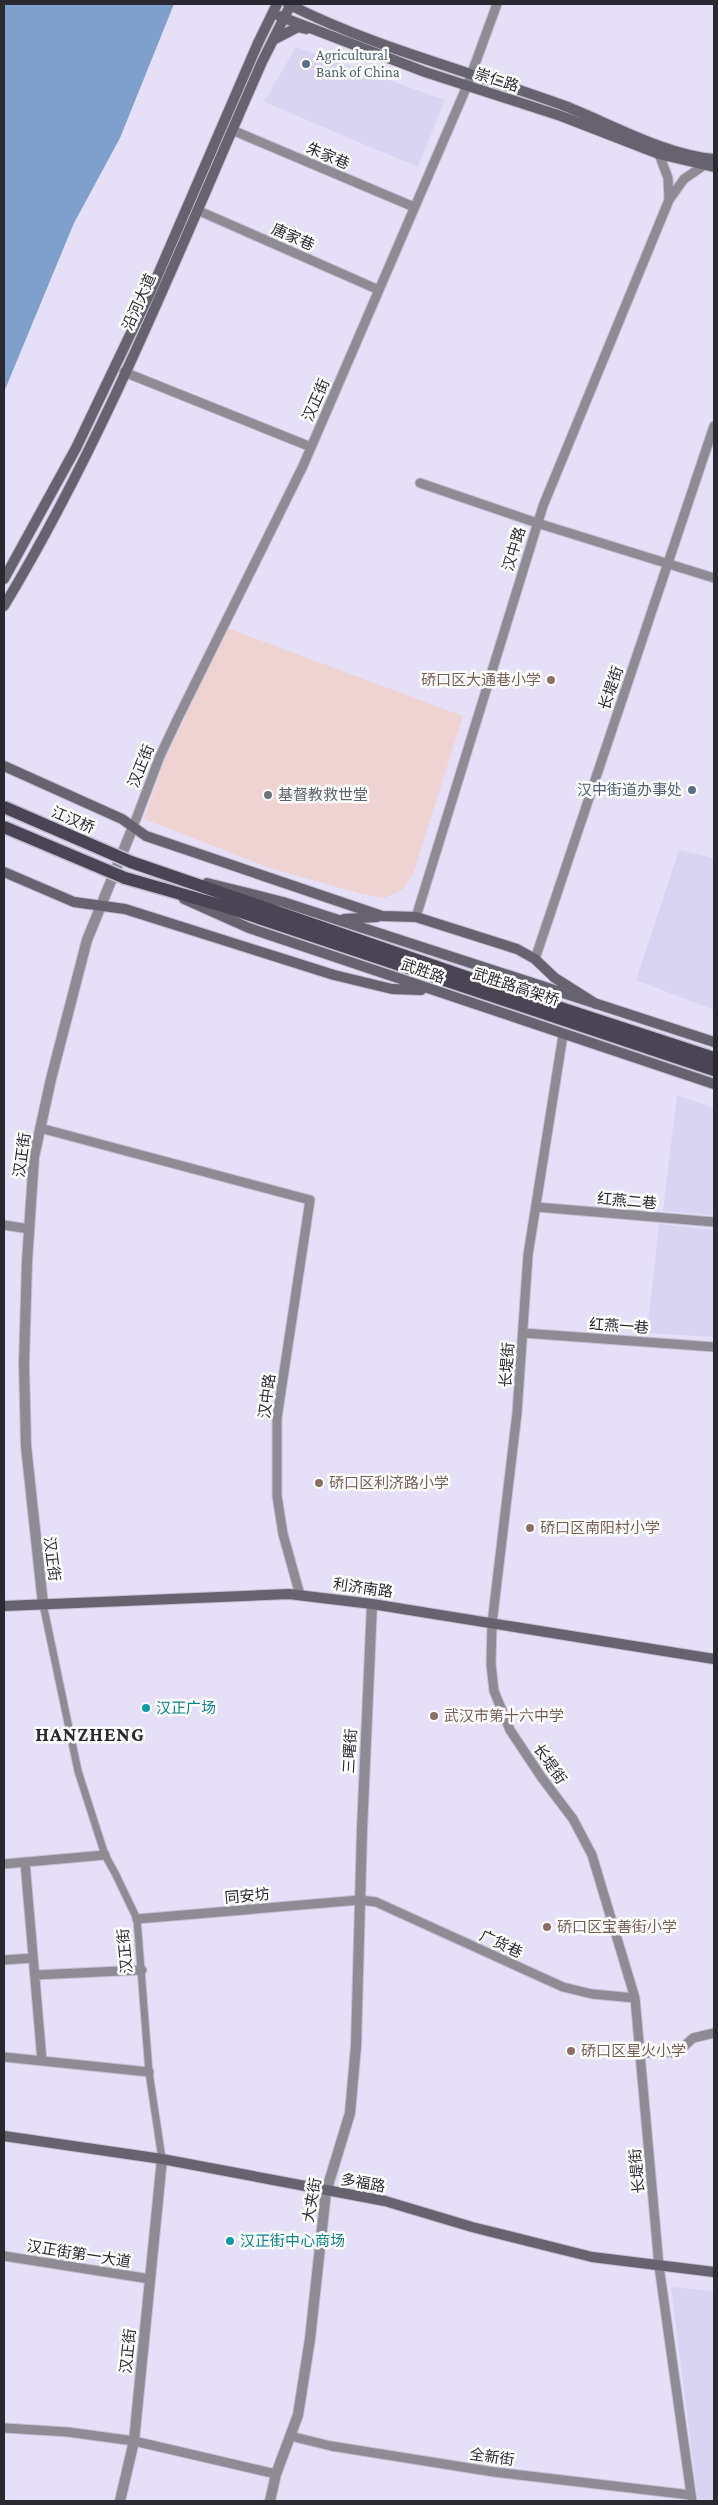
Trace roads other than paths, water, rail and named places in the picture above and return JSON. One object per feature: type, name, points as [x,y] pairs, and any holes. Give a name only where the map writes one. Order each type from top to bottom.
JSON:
[{"type":"main road","name":"崇仁路","points":[[290,4],[325,28]]},
{"type":"main road","name":"沿河大道","points":[[4,606],[52,520],[124,372],[272,40],[285,19],[290,4]]},
{"type":"main road","points":[[307,4],[312,14],[325,28]]},
{"type":"main road","name":"崇仁路","points":[[275,9],[285,19],[325,28],[658,154],[703,166],[714,167]]},
{"type":"main road","name":"沿河大道","points":[[4,579],[76,448],[150,293],[258,42],[275,9]]},
{"type":"main road","points":[[272,40],[298,27],[325,28]]},
{"type":"main road","name":"崇仁路","points":[[469,81],[564,106],[662,146],[714,159]]},
{"type":"main road","points":[[4,766],[122,819],[146,836],[382,916]]},
{"type":"main road","name":"江汉桥","points":[[4,808],[131,862]]},
{"type":"main road","name":"武胜路","points":[[4,827],[125,878],[168,892],[249,928],[714,1084]]},
{"type":"main road","name":"武胜路","points":[[131,862],[175,877],[260,895],[714,1042]]},
{"type":"main road","points":[[4,872],[74,902],[125,910],[334,975],[392,989],[433,991]]},
{"type":"main road","points":[[175,877],[224,900]]},
{"type":"main road","points":[[168,892],[224,900]]},
{"type":"main road","name":"武胜路高架桥","points":[[224,900],[714,1058]]},
{"type":"main road","name":"武胜路高架桥","points":[[224,900],[714,1070]]},
{"type":"main road","points":[[338,920],[382,916],[416,917],[517,949],[535,959],[555,978],[596,1004]]},
{"type":"main road","name":"利济南路","points":[[4,1606],[300,1595],[372,1604],[714,1659]]},
{"type":"main road","name":"多福路","points":[[4,2136],[162,2159],[385,2202],[472,2227],[592,2257],[714,2272]]},
{"type":"street","name":"汉正街","points":[[120,2501],[134,2441],[162,2159],[149,2072],[137,1919],[115,1872],[104,1855],[78,1771],[43,1604],[26,1446],[24,1364],[29,1229],[34,1157],[87,940],[100,907],[173,729],[311,447],[469,81],[496,4]]},
{"type":"street","name":"朱家巷","points":[[232,130],[414,208]]},
{"type":"street","name":"汉中路","points":[[658,154],[668,178],[669,200]]},
{"type":"street","name":"汉中路","points":[[416,917],[537,523],[669,200],[684,179],[703,166]]},
{"type":"street","name":"唐家巷","points":[[196,210],[379,290]]},
{"type":"street","points":[[124,372],[311,447]]},
{"type":"street","name":"长堤街","points":[[535,959],[714,426]]},
{"type":"street","points":[[420,482],[537,523],[714,578]]},
{"type":"street","name":"长堤街","points":[[563,1034],[528,1255],[517,1413],[492,1624],[491,1664],[494,1691],[510,1730],[542,1778],[573,1818],[592,1855],[635,1998],[659,2266],[692,2498]]},
{"type":"street","name":"汉中路","points":[[40,1128],[310,1200],[277,1418],[277,1496],[283,1534],[300,1595]]},
{"type":"street","name":"红燕二巷","points":[[536,1207],[714,1222]]},
{"type":"street","points":[[4,1225],[29,1229]]},
{"type":"street","name":"红燕一巷","points":[[523,1333],[714,1347]]},
{"type":"street","name":"三曙街","points":[[360,1900],[372,1604]]},
{"type":"street","points":[[4,1864],[104,1855]]},
{"type":"street","points":[[25,1862],[42,2061]]},
{"type":"street","name":"同安坊","points":[[137,1919],[360,1900]]},
{"type":"street","name":"广货巷","points":[[360,1900],[376,1902],[397,1911],[563,1987],[592,1994],[635,1998]]},
{"type":"street","name":"大夹街","points":[[270,2501],[276,2474],[298,2415],[310,2339],[326,2192],[350,2113],[356,2046],[360,1900]]},
{"type":"street","points":[[4,1960],[33,1958]]},
{"type":"street","points":[[35,1974],[142,1970]]},
{"type":"street","points":[[640,2053],[678,2052],[693,2038],[714,2033]]},
{"type":"street","points":[[4,2057],[149,2072]]},
{"type":"street","name":"汉正街第一大道","points":[[4,2256],[150,2279]]},
{"type":"street","points":[[4,2428],[68,2432],[134,2441],[276,2474]]},
{"type":"street","name":"全新街","points":[[290,2436],[331,2446],[494,2472],[692,2498]]},
{"type":"water","points":[[4,4],[174,4],[120,138],[74,223],[4,392]]},
{"type":"place","name":"Agricultural Bank of China","points":[[306,64]]},
{"type":"place","name":"硚口区大通巷小学","points":[[551,680]]},
{"type":"place","name":"汉中街道办事处","points":[[692,790]]},
{"type":"place","name":"基督教救世堂","points":[[268,795]]},
{"type":"place","name":"硚口区利济路小学","points":[[319,1483]]},
{"type":"place","name":"硚口区南阳村小学","points":[[530,1528]]},
{"type":"place","name":"汉正广场","points":[[146,1708]]},
{"type":"place","name":"武汉市第十六中学","points":[[434,1716]]},
{"type":"place","name":"硚口区宝善街小学","points":[[547,1927]]},
{"type":"place","name":"硚口区星火小学","points":[[571,2051]]},
{"type":"place","name":"汉正街中心商场","points":[[230,2241]]},
{"type":"district","name":"HANZHENG","points":[[90,1734]]}]
